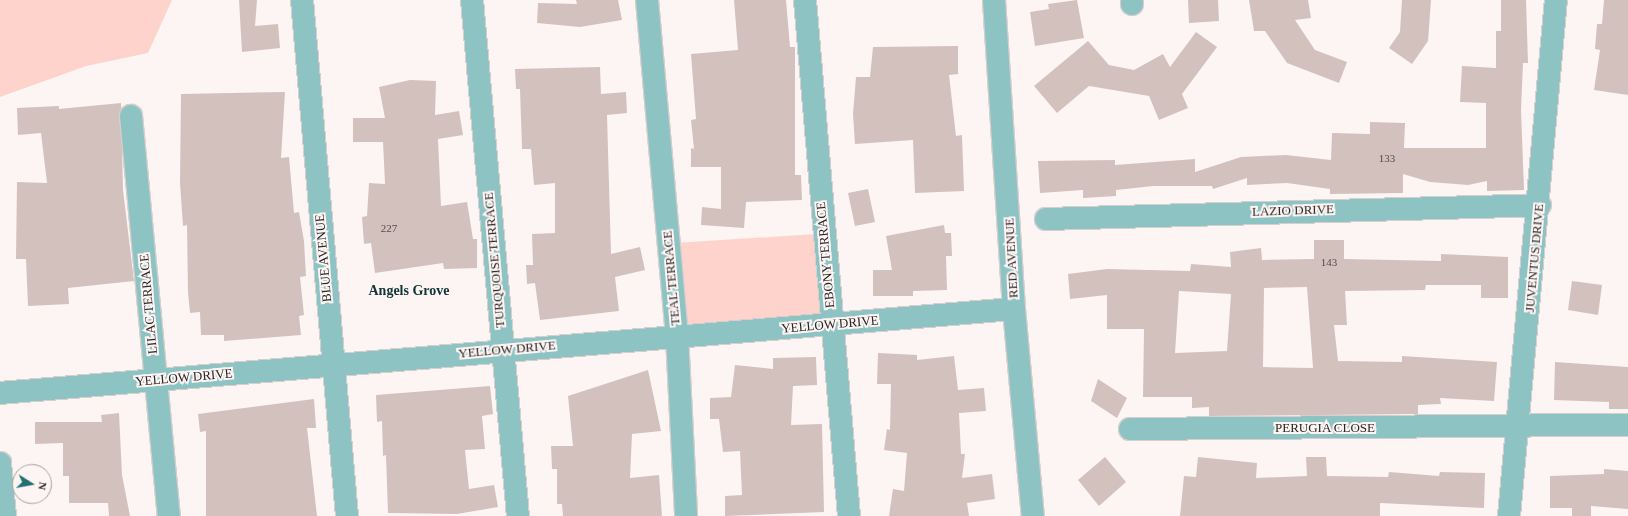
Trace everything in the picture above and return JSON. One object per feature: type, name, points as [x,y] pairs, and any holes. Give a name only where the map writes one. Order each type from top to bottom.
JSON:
[{"type":"street","name":"BLUE AVENUE","points":[[302,0],[347,516]]},
{"type":"street","name":"TURQUOISE TERRACE","points":[[472,0],[518,516]]},
{"type":"street","name":"TEAL TERRACE","points":[[647,0],[677,336],[686,516]]},
{"type":"street","name":"RED AVENUE","points":[[994,0],[1014,309],[1033,516]]},
{"type":"street","name":"JUVENTUS DRIVE","points":[[1509,516],[1520,426],[1540,205],[1556,0]]},
{"type":"street","name":"EBONY TERRACE","points":[[806,8],[831,325],[849,516]]},
{"type":"street","name":"LILAC TERRACE","points":[[131,116],[169,516]]},
{"type":"street","name":"LAZIO DRIVE","points":[[1046,219],[1540,205]]},
{"type":"street","name":"YELLOW DRIVE","points":[[0,393],[1014,309]]},
{"type":"street","name":"PERUGIA CLOSE","points":[[1130,429],[1628,425]]},
{"type":"street","points":[[0,463],[5,516]]},
{"type":"shaded area","points":[[0,0],[172,0],[148,53],[86,66],[0,97]]},
{"type":"shaded area","points":[[816,234],[822,315],[681,326],[675,243]]},
{"type":"building","points":[[239,0],[257,0],[255,26],[278,24],[280,48],[242,52]]},
{"type":"building","points":[[576,0],[618,0],[622,20],[580,27],[537,23],[538,3],[577,4]]},
{"type":"building","points":[[734,0],[786,0],[790,47],[795,47],[795,175],[801,175],[802,200],[746,202],[744,228],[701,225],[702,207],[721,209],[721,167],[691,167],[691,148],[694,149],[691,120],[696,119],[691,54],[738,50]]},
{"type":"building","points":[[1077,0],[1084,38],[1035,46],[1030,12],[1049,9],[1048,4]]},
{"type":"building","points":[[1188,0],[1218,0],[1219,21],[1189,23]]},
{"type":"building","points":[[1249,0],[1308,0],[1311,18],[1295,20],[1315,50],[1347,62],[1339,83],[1287,63],[1265,31],[1254,31]]},
{"type":"building","points":[[1402,0],[1431,0],[1428,41],[1412,64],[1389,48],[1400,32]]},
{"type":"building","points":[[1501,0],[1526,0],[1528,63],[1523,63],[1521,110],[1524,190],[1487,191],[1487,181],[1468,185],[1430,182],[1403,174],[1403,193],[1330,194],[1330,189],[1287,183],[1247,185],[1247,178],[1213,189],[1212,186],[1153,186],[1116,190],[1116,196],[1083,198],[1083,190],[1040,193],[1038,161],[1115,160],[1115,165],[1195,159],[1195,172],[1241,157],[1286,155],[1331,160],[1332,133],[1370,134],[1370,122],[1405,123],[1404,148],[1486,148],[1486,103],[1460,102],[1462,66],[1496,68],[1496,31],[1501,31]]},
{"type":"building","points":[[1604,0],[1628,0],[1628,95],[1594,90],[1600,50],[1595,49],[1597,24],[1602,24]]},
{"type":"building","points":[[1196,32],[1217,47],[1182,94],[1188,108],[1159,120],[1149,96],[1089,86],[1057,113],[1034,86],[1088,41],[1109,65],[1134,70],[1163,54],[1170,67]]},
{"type":"building","points":[[958,46],[958,74],[949,75],[956,136],[962,135],[964,191],[915,193],[913,140],[855,144],[853,114],[856,77],[870,77],[873,47]]},
{"type":"building","points":[[600,67],[601,94],[626,92],[627,113],[607,115],[611,254],[640,247],[645,270],[615,277],[619,311],[540,320],[535,283],[527,284],[526,265],[533,265],[532,234],[555,233],[555,183],[534,185],[531,149],[522,149],[520,89],[516,89],[515,69]]},
{"type":"building","points":[[410,80],[436,81],[435,115],[459,111],[463,135],[438,139],[441,206],[467,202],[473,239],[477,239],[477,268],[444,269],[443,263],[375,273],[371,243],[364,244],[362,217],[367,216],[369,183],[385,184],[383,142],[353,142],[353,118],[385,118],[379,87]]},
{"type":"building","points":[[285,92],[281,158],[289,157],[294,213],[299,212],[304,241],[306,276],[300,277],[304,315],[299,316],[301,335],[224,341],[224,335],[201,335],[200,312],[190,313],[188,292],[187,225],[183,226],[180,183],[181,94]]},
{"type":"building","points":[[121,103],[123,190],[134,281],[68,288],[69,304],[28,306],[26,259],[16,259],[17,182],[47,183],[41,133],[18,135],[17,108],[59,106],[59,109]]},
{"type":"building","points":[[868,189],[875,222],[855,226],[848,193]]},
{"type":"building","points":[[944,225],[945,233],[951,233],[952,256],[946,256],[947,290],[913,291],[913,296],[873,296],[873,270],[892,270],[886,236]]},
{"type":"building","points":[[1314,240],[1344,240],[1344,259],[1441,261],[1441,254],[1508,257],[1508,298],[1481,298],[1481,285],[1426,285],[1425,290],[1345,291],[1347,325],[1334,325],[1338,361],[1402,362],[1402,356],[1497,362],[1494,401],[1440,398],[1441,404],[1418,405],[1418,414],[1209,416],[1209,407],[1192,408],[1192,397],[1143,397],[1144,329],[1107,329],[1107,295],[1070,299],[1068,274],[1107,269],[1190,271],[1191,264],[1231,267],[1230,252],[1261,248],[1262,260],[1314,259]],"holes":[[[1307,287],[1313,368],[1263,367],[1264,288]],[[1179,291],[1231,294],[1227,351],[1175,353]]]},
{"type":"building","points":[[1572,281],[1602,285],[1598,315],[1568,310]]},
{"type":"building","points":[[878,353],[917,355],[917,360],[954,356],[958,390],[984,388],[986,411],[959,413],[961,454],[965,454],[962,478],[992,474],[995,499],[967,503],[969,516],[889,516],[893,489],[904,491],[907,453],[884,450],[887,429],[890,430],[891,384],[877,384]]},
{"type":"building","points":[[816,357],[817,385],[793,386],[791,425],[822,424],[824,512],[725,516],[725,496],[742,495],[740,451],[723,452],[719,419],[710,419],[710,398],[731,397],[735,365],[773,369],[773,358]]},
{"type":"building","points":[[1555,362],[1628,367],[1628,409],[1609,409],[1609,402],[1554,400]]},
{"type":"building","points":[[648,370],[661,431],[632,434],[630,478],[659,475],[662,516],[563,516],[562,504],[557,504],[557,469],[552,469],[551,446],[573,446],[568,396]]},
{"type":"building","points":[[1098,379],[1127,398],[1117,418],[1091,401]]},
{"type":"building","points":[[490,386],[493,414],[482,416],[485,449],[465,450],[469,489],[494,485],[498,507],[457,514],[388,513],[386,455],[383,456],[382,421],[377,422],[376,395]]},
{"type":"building","points":[[314,399],[316,428],[307,428],[317,516],[206,516],[206,431],[200,432],[198,414]]},
{"type":"building","points":[[119,413],[122,475],[130,516],[109,516],[108,503],[69,503],[69,476],[63,476],[63,443],[35,444],[35,422],[102,422],[101,415]]},
{"type":"building","points":[[1105,457],[1126,482],[1099,506],[1078,480]]},
{"type":"building","points":[[1198,457],[1257,463],[1256,478],[1307,476],[1306,457],[1326,457],[1327,476],[1388,477],[1389,472],[1439,476],[1440,472],[1485,473],[1484,508],[1380,503],[1380,516],[1180,516],[1184,476],[1196,477]]},
{"type":"building","points":[[1604,469],[1628,471],[1628,509],[1591,506],[1591,516],[1572,516],[1572,508],[1550,508],[1550,476],[1604,474]]},
{"type":"district","name":"Angels Grove","points":[[409,291]]}]
